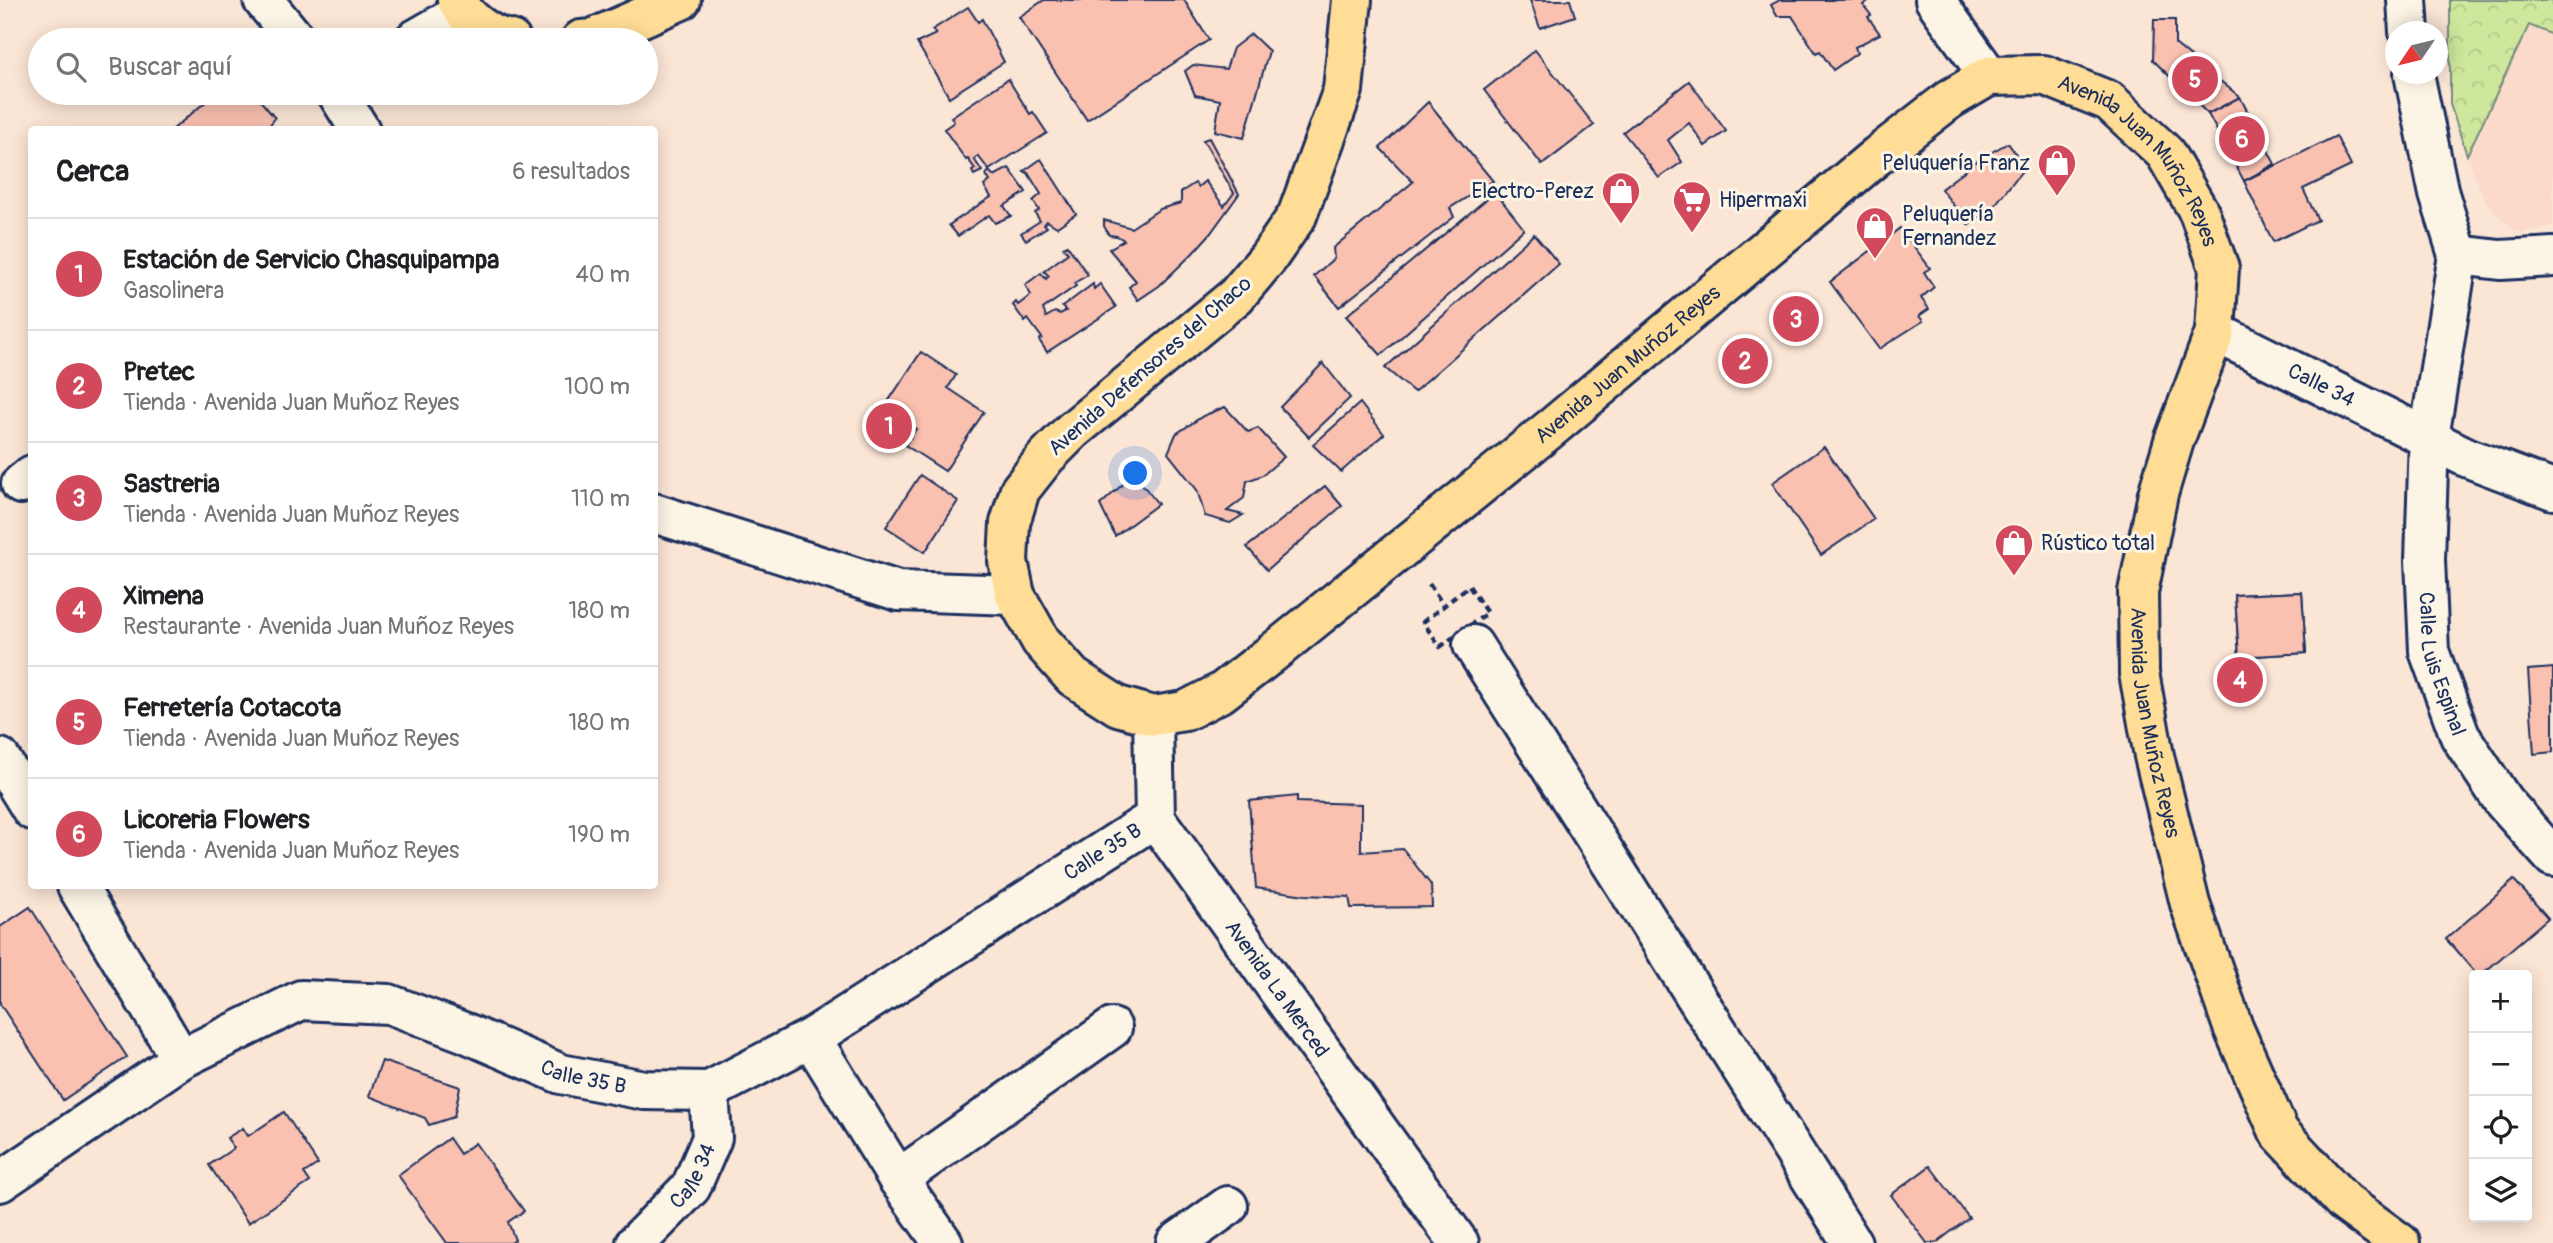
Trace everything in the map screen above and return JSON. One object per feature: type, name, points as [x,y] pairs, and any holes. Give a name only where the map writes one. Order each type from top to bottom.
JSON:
[{"type":"main road","points":[[619,28],[681,0]]},
{"type":"main road","name":"Avenida Defensores del Chaco","points":[[1153,716],[1118,706],[1073,677],[1041,641],[1016,595],[1008,561],[1010,523],[1020,490],[1046,457],[1073,430],[1236,296],[1268,258],[1297,216],[1343,90],[1352,0]]},
{"type":"main road","points":[[460,6],[487,28]]},
{"type":"main road","name":"Avenida Juan Muñoz Reyes","points":[[1153,716],[1185,711],[1222,692],[1251,670],[1555,425],[1878,155],[1950,99],[1989,76],[2044,75],[2109,101],[2165,153],[2199,212],[2218,268],[2215,332],[2162,481],[2138,592],[2138,673],[2154,756],[2190,904],[2233,1027],[2279,1132],[2344,1202],[2400,1243]]},
{"type":"street","points":[[263,0],[286,28]]},
{"type":"street","points":[[1935,0],[1989,76]]},
{"type":"street","points":[[2407,0],[2408,21]]},
{"type":"street","points":[[430,28],[460,6]]},
{"type":"street","points":[[2416,84],[2439,194],[2458,255],[2500,260],[2553,257]]},
{"type":"street","points":[[344,105],[358,126]]},
{"type":"street","name":"Calle Luis Espinal","points":[[2458,255],[2429,438],[2424,560],[2429,651],[2460,736],[2503,801],[2553,857]]},
{"type":"street","name":"Calle 34","points":[[2215,332],[2466,457],[2553,490]]},
{"type":"street","points":[[658,514],[898,591],[1016,595]]},
{"type":"street","points":[[1473,645],[1852,1243]]},
{"type":"street","points":[[1153,716],[1155,818]]},
{"type":"street","points":[[0,758],[28,804]]},
{"type":"street","name":"Calle 35 B","points":[[0,1182],[181,1059],[301,1000],[389,1004],[466,1033],[561,1074],[644,1090],[709,1091],[811,1038],[1155,818]]},
{"type":"street","name":"Avenida La Merced","points":[[1155,818],[1460,1243]]},
{"type":"street","points":[[79,889],[181,1059]]},
{"type":"street","points":[[898,1179],[1112,1028]]},
{"type":"street","points":[[811,1038],[898,1179],[943,1243]]},
{"type":"street","name":"Calle 34","points":[[636,1243],[691,1187],[712,1138],[709,1091]]},
{"type":"street","points":[[1176,1243],[1228,1206]]},
{"type":"path","points":[[1429,584],[1444,606]]},
{"type":"path","points":[[1427,620],[1456,595]]},
{"type":"shaded area","points":[[2529,25],[2553,35],[2553,226],[2520,233],[2512,229],[2485,201],[2467,155]]},
{"type":"green space","points":[[2450,0],[2553,0],[2553,35],[2529,25],[2467,155],[2450,104]]},
{"type":"building","points":[[1044,0],[1184,0],[1209,40],[1087,120],[1019,17]]},
{"type":"building","points":[[1530,0],[1570,0],[1575,16],[1540,28]]},
{"type":"building","points":[[1780,0],[1870,0],[1863,5],[1880,34],[1855,47],[1857,53],[1833,70],[1820,51],[1816,53],[1792,16],[1777,16],[1771,5]]},
{"type":"building","points":[[968,7],[978,22],[982,19],[1004,62],[949,97],[917,43],[936,34],[932,30]]},
{"type":"building","points":[[2154,20],[2175,20],[2175,44],[2240,97],[2208,114],[2153,60]]},
{"type":"building","points":[[1251,34],[1269,51],[1244,138],[1215,131],[1220,100],[1195,95],[1185,71],[1193,65],[1226,69],[1233,48]]},
{"type":"building","points":[[1535,50],[1594,125],[1542,165],[1484,90]]},
{"type":"building","points":[[1008,79],[1030,114],[1033,112],[1047,133],[989,170],[978,156],[974,159],[982,171],[974,175],[972,171],[975,169],[944,129],[954,122],[951,117]]},
{"type":"building","points":[[1689,81],[1726,131],[1705,146],[1689,123],[1668,140],[1682,162],[1659,178],[1623,132]]},
{"type":"building","points":[[2240,97],[2275,164],[2244,181],[2208,114]]},
{"type":"building","points":[[1428,102],[1493,181],[1450,208],[1454,217],[1339,307],[1314,276],[1334,258],[1333,248],[1413,182],[1380,148]]},
{"type":"building","points":[[202,105],[264,105],[275,118],[269,126],[177,126]]},
{"type":"building","points":[[2336,136],[2351,166],[2303,189],[2318,220],[2273,242],[2244,181]]},
{"type":"building","points":[[1209,138],[1239,194],[1192,254],[1159,286],[1138,300],[1129,287],[1136,281],[1109,249],[1124,240],[1109,235],[1104,220],[1131,228],[1160,209],[1181,203],[1181,192],[1195,183],[1198,187],[1205,181],[1224,206],[1234,193],[1203,140]]},
{"type":"building","points":[[2008,143],[2025,167],[1994,206],[1969,225],[1941,189],[1981,158]]},
{"type":"building","points":[[1041,159],[1076,214],[1057,227],[1047,221],[1044,224],[1047,227],[1026,240],[1021,233],[1040,221],[1035,213],[1039,210],[1033,201],[1041,194],[1024,171]]},
{"type":"building","points":[[1009,168],[1026,192],[1004,206],[1011,216],[995,223],[989,215],[958,236],[949,225],[991,197],[984,186],[990,181],[986,175],[989,171],[994,176]]},
{"type":"building","points":[[1495,192],[1524,229],[1381,355],[1346,316]]},
{"type":"building","points":[[1900,228],[1930,268],[1924,272],[1934,287],[1921,298],[1929,309],[1919,316],[1923,321],[1879,349],[1830,282]]},
{"type":"building","points":[[1534,234],[1559,264],[1414,392],[1385,368]]},
{"type":"building","points":[[1067,245],[1088,275],[1043,309],[1046,317],[1055,312],[1060,314],[1066,311],[1062,307],[1093,284],[1094,289],[1100,284],[1116,307],[1047,352],[1039,340],[1042,338],[1028,319],[1025,322],[1013,305],[1016,302],[1018,305],[1031,295],[1025,285],[1041,273],[1046,279],[1049,276],[1044,271],[1068,253],[1063,247]]},
{"type":"building","points":[[921,352],[956,375],[948,388],[984,412],[945,471],[905,445],[916,429],[884,408]]},
{"type":"building","points":[[1323,363],[1350,398],[1309,437],[1280,407]]},
{"type":"building","points":[[1360,403],[1384,434],[1341,472],[1313,445]]},
{"type":"building","points":[[1225,407],[1248,432],[1258,428],[1284,457],[1263,475],[1247,481],[1244,498],[1227,511],[1243,515],[1230,523],[1205,516],[1197,490],[1168,453],[1176,434],[1203,416]]},
{"type":"building","points":[[1824,447],[1874,519],[1821,555],[1772,483]]},
{"type":"building","points":[[1134,474],[1158,504],[1115,536],[1100,505]]},
{"type":"building","points":[[920,475],[958,501],[925,552],[886,527]]},
{"type":"building","points":[[1325,486],[1342,506],[1267,570],[1247,547]]},
{"type":"building","points":[[2302,592],[2306,653],[2239,657],[2235,595]]},
{"type":"building","points":[[2302,592],[2306,653],[2239,657],[2235,595]]},
{"type":"building","points":[[2553,668],[2553,752],[2534,754],[2528,670]]},
{"type":"building","points":[[1297,796],[1297,802],[1361,804],[1361,852],[1403,849],[1431,885],[1432,907],[1351,908],[1349,897],[1305,895],[1256,888],[1249,801]]},
{"type":"building","points":[[2514,880],[2548,918],[2487,970],[2473,970],[2446,939]]},
{"type":"building","points":[[30,907],[127,1057],[63,1100],[0,1004],[0,927]]},
{"type":"building","points":[[382,1061],[460,1087],[454,1117],[429,1125],[425,1118],[369,1096]]},
{"type":"building","points":[[284,1112],[318,1164],[304,1173],[310,1182],[248,1223],[209,1165],[234,1148],[227,1138],[243,1128],[248,1136]]},
{"type":"building","points":[[449,1138],[460,1154],[475,1143],[524,1211],[508,1222],[515,1240],[511,1243],[447,1243],[398,1175]]},
{"type":"building","points":[[1930,1166],[1969,1218],[1936,1243],[1927,1243],[1891,1195]]},
{"type":"place","name":"Ferretería Cotacota","points":[[2195,79]]},
{"type":"place","name":"Licoreria Flowers","points":[[2242,139]]},
{"type":"place","name":"Peluquería Franz","points":[[2057,197]]},
{"type":"place","name":"Electro-Perez","points":[[1621,225]]},
{"type":"place","name":"Hipermaxi","points":[[1692,234]]},
{"type":"place","name":"Peluquería Fernandez","points":[[1875,260]]},
{"type":"place","name":"Sastreria","points":[[1796,319]]},
{"type":"place","name":"Pretec","points":[[1745,361]]},
{"type":"place","name":"Estación de Servicio Chasquipampa","points":[[889,426]]},
{"type":"place","name":"Rústico total","points":[[2014,577]]},
{"type":"place","name":"Ximena","points":[[2240,680]]}]
